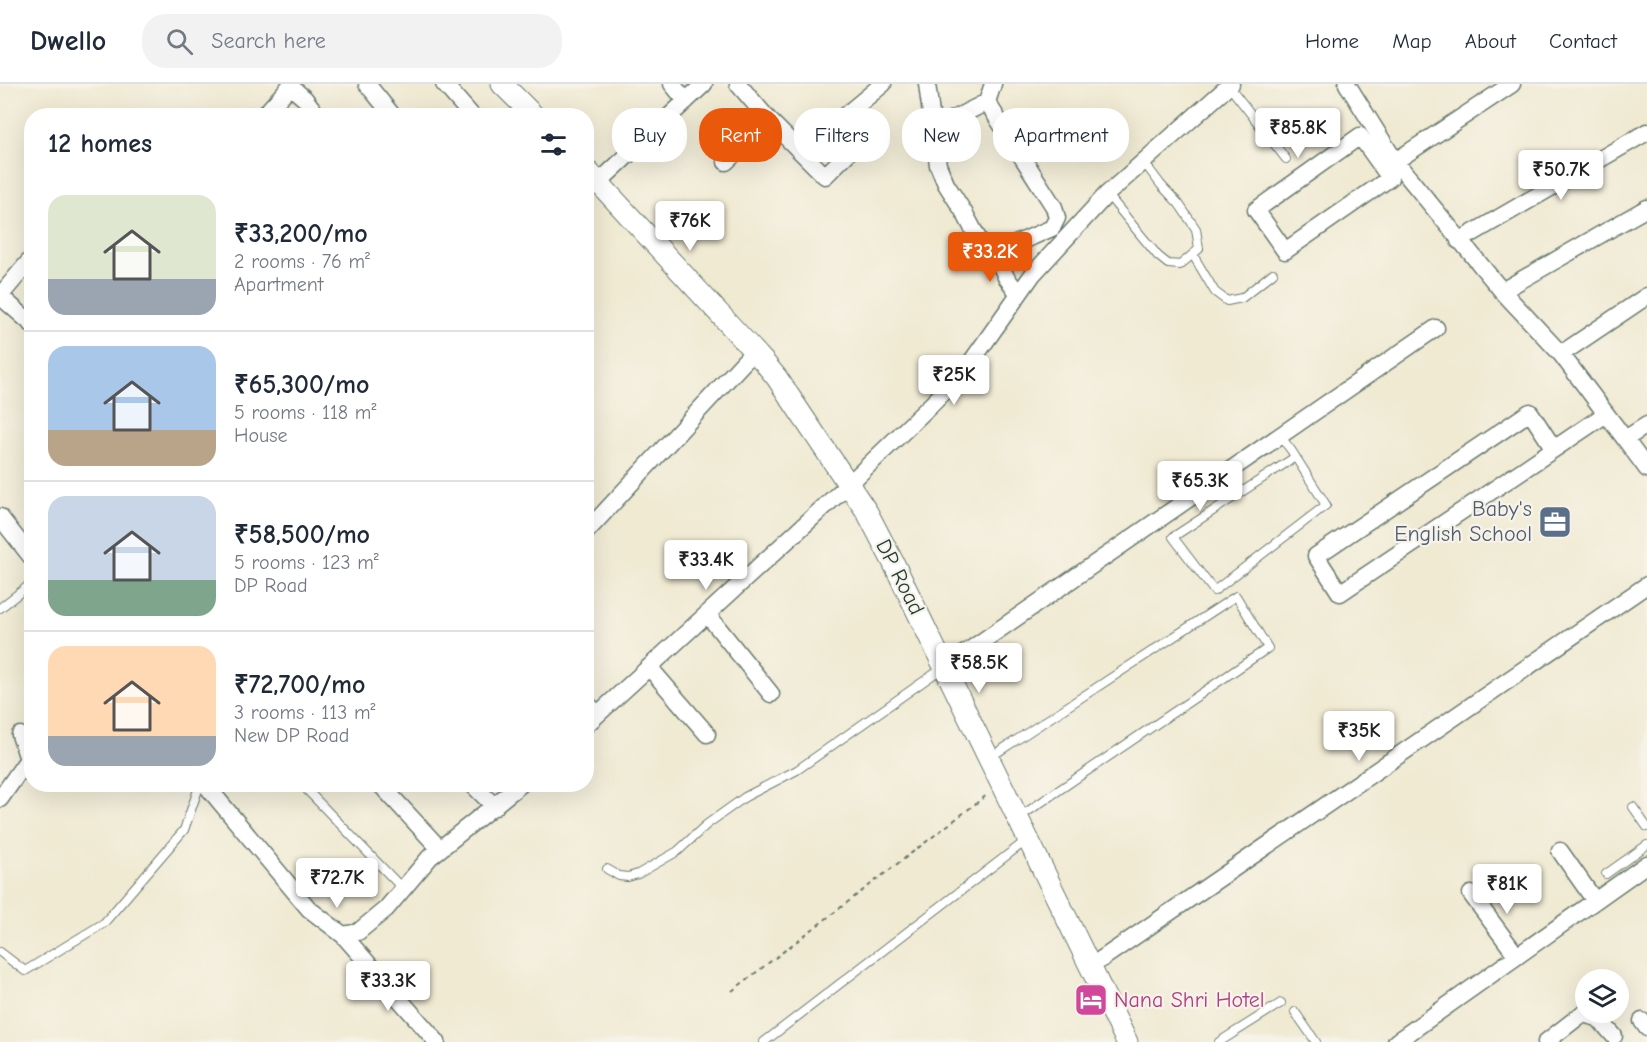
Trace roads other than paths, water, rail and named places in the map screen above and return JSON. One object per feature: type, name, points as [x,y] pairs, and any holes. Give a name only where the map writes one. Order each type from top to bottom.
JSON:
[{"type":"street","points":[[262,108],[276,84]]},
{"type":"street","points":[[367,84],[386,108]]},
{"type":"street","points":[[444,84],[465,108]]},
{"type":"street","points":[[502,84],[526,108]]},
{"type":"street","points":[[672,84],[686,101]]},
{"type":"street","points":[[594,174],[704,84]]},
{"type":"street","points":[[738,84],[759,108]]},
{"type":"street","points":[[854,108],[883,84]]},
{"type":"street","points":[[927,84],[930,108]]},
{"type":"street","points":[[975,108],[987,102],[993,84]]},
{"type":"street","points":[[1347,84],[1389,165],[1390,178],[1285,251],[1256,210],[1360,136],[1389,165],[1460,241],[1502,291],[1561,354],[1647,469]]},
{"type":"street","points":[[1389,165],[1512,84]]},
{"type":"street","points":[[594,711],[649,667],[849,484],[969,365],[1018,293],[1107,194],[1230,85]]},
{"type":"street","points":[[265,108],[290,86],[312,108]]},
{"type":"street","points":[[987,102],[1054,207],[1057,218],[1052,228],[995,253]]},
{"type":"street","points":[[1460,241],[1647,132]]},
{"type":"street","points":[[782,133],[794,145]]},
{"type":"street","points":[[811,162],[825,176],[839,162]]},
{"type":"street","points":[[938,162],[946,184],[982,246],[995,253],[1006,277],[1018,293]]},
{"type":"street","name":"DP Road","points":[[594,176],[765,364],[867,512],[1127,1042]]},
{"type":"street","points":[[1502,291],[1647,208]]},
{"type":"street","points":[[24,268],[0,296],[24,317]]},
{"type":"street","points":[[1561,354],[1647,296]]},
{"type":"street","points":[[945,667],[1436,328]]},
{"type":"street","points":[[594,524],[765,364]]},
{"type":"street","points":[[1554,449],[1530,412],[1316,556],[1340,593],[1554,449],[1606,414]]},
{"type":"street","points":[[1625,438],[1647,425]]},
{"type":"street","points":[[0,517],[24,548]]},
{"type":"street","points":[[1090,967],[1647,585]]},
{"type":"street","points":[[707,614],[771,694]]},
{"type":"street","points":[[649,667],[707,734]]},
{"type":"street","points":[[20,735],[24,747]]},
{"type":"street","points":[[0,799],[24,765]]},
{"type":"street","points":[[212,792],[309,909],[343,935],[437,1042]]},
{"type":"street","points":[[387,792],[440,849]]},
{"type":"street","points":[[480,792],[495,807]]},
{"type":"street","points":[[343,935],[358,933],[386,909],[430,857],[512,792]]},
{"type":"street","points":[[1560,851],[1595,901]]},
{"type":"street","points":[[1396,1042],[1647,864]]},
{"type":"street","points":[[1470,894],[1516,956]]},
{"type":"street","points":[[1546,1042],[1582,1014],[1598,1018],[1614,1035]]},
{"type":"lane","points":[[1230,85],[1286,159]]},
{"type":"lane","points":[[1107,194],[1158,256],[1168,264],[1180,265],[1193,255],[1199,249],[1196,229],[1179,204],[1143,161]]},
{"type":"lane","points":[[1193,255],[1215,292],[1227,302],[1242,298],[1273,273]]},
{"type":"lane","points":[[1280,436],[1295,457],[1326,505],[1214,591],[1173,537],[1295,457]]},
{"type":"lane","points":[[0,608],[24,589]]},
{"type":"lane","points":[[989,758],[1236,596],[1268,648],[1018,818]]},
{"type":"lane","points":[[607,869],[619,876],[628,877],[678,851],[706,825],[737,802],[797,770],[945,667]]},
{"type":"lane","points":[[0,952],[25,971],[104,923],[184,830],[197,792]]},
{"type":"lane","points":[[310,792],[403,889]]},
{"type":"lane","points":[[1633,807],[1647,827]]},
{"type":"lane","points":[[764,1042],[1027,840]]},
{"type":"lane","points":[[1606,874],[1647,845]]},
{"type":"lane","points":[[1219,1042],[1281,1003]]},
{"type":"lane","points":[[1295,1012],[1316,1042]]},
{"type":"place","name":"Baby's English School","points":[[1555,522]]},
{"type":"place","name":"Nana Shri Hotel","points":[[1091,1000]]}]
